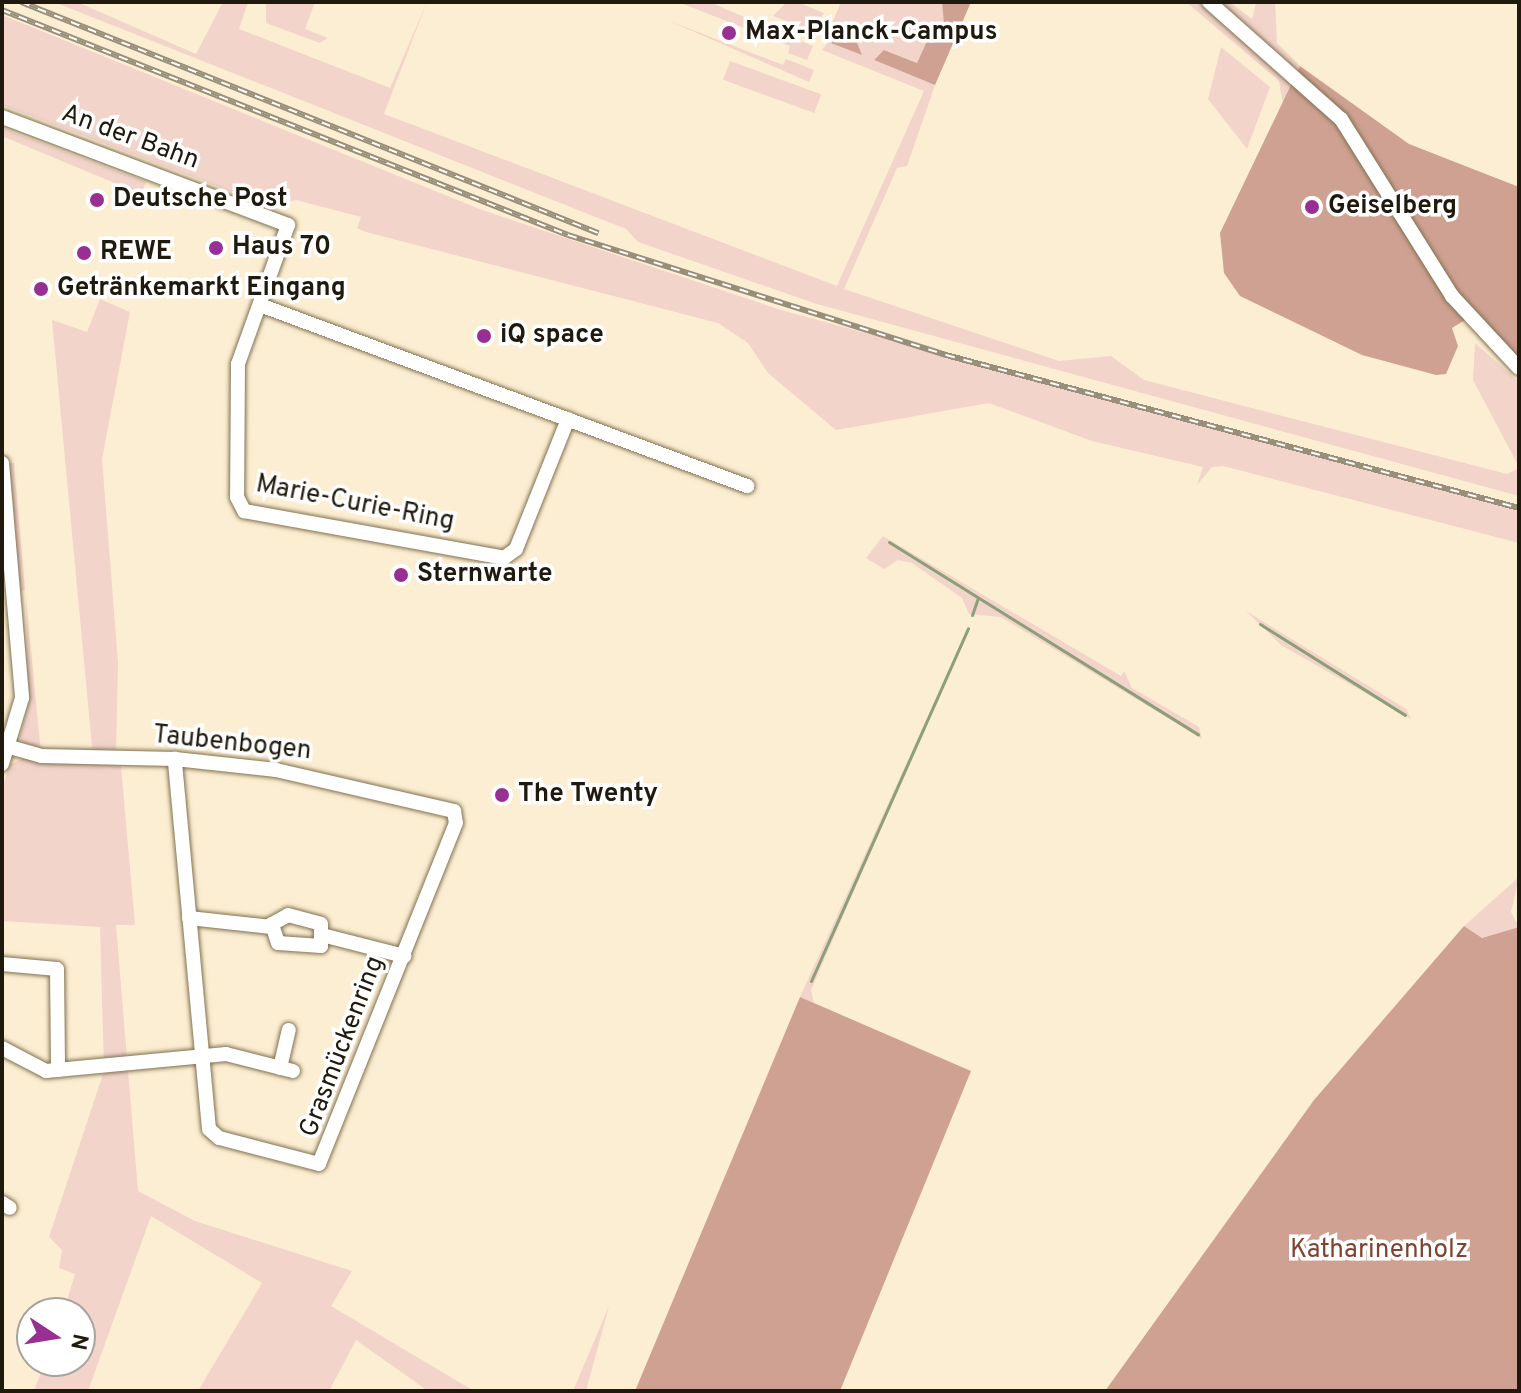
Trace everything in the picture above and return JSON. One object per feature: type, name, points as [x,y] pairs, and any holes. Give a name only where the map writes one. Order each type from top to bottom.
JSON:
[{"type":"street","points":[[1209,2],[1341,119],[1452,296],[1519,368]]},
{"type":"street","name":"An der Bahn","points":[[2,117],[285,221]]},
{"type":"street","name":"Marie-Curie-Ring","points":[[285,221],[287,237],[237,369],[237,497],[244,511],[504,558],[516,549],[568,419]]},
{"type":"street","points":[[260,305],[747,486]]},
{"type":"street","points":[[2,463],[6,554],[22,698],[10,747],[2,764]]},
{"type":"street","name":"Taubenbogen","points":[[10,747],[41,756],[175,759],[321,777],[447,806]]},
{"type":"street","name":"Grasmückenring","points":[[175,759],[202,1057],[214,1136],[319,1164],[456,823],[447,806]]},
{"type":"street","points":[[189,918],[272,927],[288,915],[317,921],[326,936],[404,956]]},
{"type":"street","points":[[272,927],[278,943],[306,950],[326,936]]},
{"type":"street","points":[[2,964],[57,969],[58,1070]]},
{"type":"street","points":[[2,1048],[37,1069],[58,1070],[235,1054],[287,1070],[289,1030]]},
{"type":"shaded area","points":[[54,2],[77,2],[196,54],[223,2],[248,2],[239,29],[390,88],[427,2],[384,114],[837,286],[924,91],[822,50],[828,42],[859,54],[854,38],[831,26],[841,2],[944,3],[944,24],[931,32],[917,63],[885,50],[874,60],[935,85],[907,166],[897,168],[844,289],[1059,361],[1111,356],[1144,380],[1507,474],[1519,468],[1519,496],[817,304],[638,242],[626,229]]},
{"type":"shaded area","points":[[266,2],[315,2],[305,29],[328,38],[320,43],[266,23]]},
{"type":"shaded area","points":[[678,2],[709,2],[813,46],[807,60],[788,53],[790,46]]},
{"type":"shaded area","points":[[787,2],[797,2],[824,13],[814,27],[802,27],[773,16]]},
{"type":"shaded area","points":[[1186,2],[1201,2],[1293,83],[1283,105],[1279,81]]},
{"type":"shaded area","points":[[1216,2],[1230,2],[1252,19],[1256,3],[1275,2],[1277,43],[1300,66],[1297,73]]},
{"type":"shaded area","points":[[2,15],[482,210],[781,310],[1519,511],[1519,543],[1223,466],[1212,467],[1197,485],[1203,467],[1092,441],[989,403],[836,430],[768,373],[748,343],[718,323],[366,232],[357,228],[361,217],[296,200],[272,207],[2,105]]},
{"type":"shaded area","points":[[667,20],[783,65],[786,59],[814,70],[809,82]]},
{"type":"shaded area","points":[[1221,47],[1270,87],[1247,149],[1208,99]]},
{"type":"shaded area","points":[[730,61],[821,94],[814,113],[723,80]]},
{"type":"shaded area","points":[[2,128],[146,182],[141,194],[2,136]]},
{"type":"shaded area","points":[[100,299],[130,312],[102,459],[118,662],[116,750],[110,758],[93,757],[52,320],[87,332]]},
{"type":"shaded area","points":[[1475,343],[1519,382],[1519,467],[1473,380]]},
{"type":"shaded area","points":[[8,463],[14,463],[25,590],[20,591]]},
{"type":"shaded area","points":[[883,536],[1121,676],[1124,671],[1132,688],[1199,727],[1202,739],[1001,617],[969,614],[962,598],[912,563],[898,560],[884,569],[866,558]]},
{"type":"shaded area","points":[[26,598],[41,754],[25,749],[20,736],[28,706]]},
{"type":"shaded area","points":[[1246,611],[1406,709],[1411,719],[1281,645]]},
{"type":"shaded area","points":[[968,628],[811,990],[814,1003],[800,997]]},
{"type":"shaded area","points":[[24,758],[121,766],[135,925],[116,925],[138,1191],[195,1221],[352,1271],[331,1306],[474,1391],[428,1391],[356,1340],[329,1391],[198,1391],[262,1283],[151,1216],[96,1369],[96,1297],[68,1297],[75,1274],[59,1268],[62,1250],[49,1237],[104,1071],[100,927],[2,921],[2,790],[9,765]]},
{"type":"shaded area","points":[[1519,877],[1511,912],[1519,927],[1482,938],[1464,926]]},
{"type":"shaded area","points":[[609,1306],[586,1391],[573,1391]]},
{"type":"shaded area","points":[[39,1377],[93,1377],[88,1391],[34,1391]]},
{"type":"green space","points":[[942,2],[971,2],[935,85],[874,60],[884,50],[917,63],[933,28],[944,23]]},
{"type":"green space","points":[[831,26],[855,38],[862,55],[828,42]]},
{"type":"green space","points":[[1300,66],[1409,144],[1519,187],[1519,359],[1473,315],[1452,328],[1458,346],[1446,374],[1436,375],[1362,355],[1240,296],[1224,273],[1220,233]]},
{"type":"green space","name":"Katharinenholz","points":[[1464,926],[1482,938],[1519,927],[1519,1391],[1105,1391],[1314,1100]]},
{"type":"green space","points":[[800,997],[971,1071],[840,1391],[635,1391]]},
{"type":"waterway","points":[[889,542],[1198,734]]},
{"type":"waterway","points":[[972,615],[978,598]]},
{"type":"waterway","points":[[1260,624],[1405,715]]},
{"type":"waterway","points":[[811,981],[968,628]]},
{"type":"railway","points":[[21,2],[598,233]]},
{"type":"railway","points":[[2,10],[568,235],[946,355],[1519,508]]},
{"type":"place","name":"Max-Planck-Campus","points":[[729,33]]},
{"type":"place","name":"Deutsche Post","points":[[97,200]]},
{"type":"place","name":"Geiselberg","points":[[1312,207]]},
{"type":"place","name":"Haus 70","points":[[216,248]]},
{"type":"place","name":"REWE","points":[[84,253]]},
{"type":"place","name":"Getränkemarkt Eingang","points":[[41,289]]},
{"type":"place","name":"iQ space","points":[[484,336]]},
{"type":"place","name":"Sternwarte","points":[[401,575]]},
{"type":"place","name":"The Twenty","points":[[502,795]]}]
